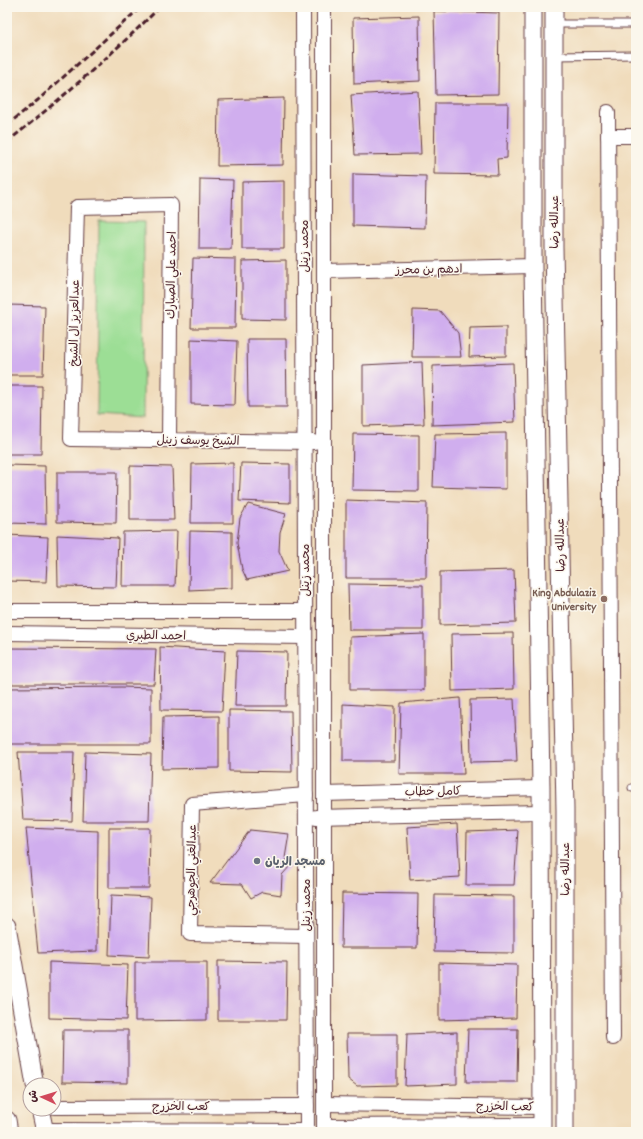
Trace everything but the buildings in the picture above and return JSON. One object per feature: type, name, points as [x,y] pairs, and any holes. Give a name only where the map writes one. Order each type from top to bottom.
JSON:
[{"type":"street","name":"محمد زينل","points":[[303,7],[307,1131]]},
{"type":"street","name":"محمد زينل","points":[[324,7],[324,1129]]},
{"type":"street","name":"عبدالله رضا","points":[[533,7],[533,266],[541,788],[542,1129]]},
{"type":"street","name":"عبدالله رضا","points":[[554,7],[554,255],[565,810],[565,1132]]},
{"type":"street","points":[[608,112],[613,1038]]},
{"type":"street","points":[[608,136],[636,136]]},
{"type":"street","name":"احمد علي الصبارك","points":[[77,207],[171,205],[169,440]]},
{"type":"street","name":"عبدالعزيز ال الشيخ","points":[[71,439],[77,207]]},
{"type":"street","name":"ادهم بن محرز","points":[[324,271],[533,266]]},
{"type":"street","name":"الشيخ يوسف زينل","points":[[71,439],[324,441]]},
{"type":"street","name":"احمد الطبري","points":[[7,611],[305,611]]},
{"type":"street","name":"احمد الطبري","points":[[7,633],[306,637]]},
{"type":"street","name":"كامل خطاب","points":[[324,794],[541,788]]},
{"type":"street","name":"عبدالغني الجوهرجي","points":[[306,795],[192,804],[190,934],[306,936]]},
{"type":"street","name":"كامل خطاب","points":[[306,817],[541,812]]},
{"type":"street","points":[[7,926],[35,1077]]},
{"type":"street","name":"كعب الخزرج","points":[[324,1104],[541,1107]]},
{"type":"street","name":"كعب الخزرج","points":[[62,1107],[307,1106]]},
{"type":"street","points":[[42,1117],[45,1131]]},
{"type":"street","points":[[7,1120],[9,1132]]},
{"type":"street","name":"كعب الخزرج","points":[[324,1129],[542,1129]]},
{"type":"street","name":"كعب الخزرج","points":[[45,1131],[307,1131]]},
{"type":"lane","points":[[554,24],[636,24]]},
{"type":"lane","points":[[554,56],[636,55]]},
{"type":"green space","points":[[99,221],[144,222],[143,418],[97,415]]},
{"type":"railway","points":[[7,125],[38,100],[141,7]]},
{"type":"railway","points":[[7,142],[85,77],[160,7]]},
{"type":"place","name":"King Abdulaziz University","points":[[604,599]]},
{"type":"place","name":"مسجد الريان","points":[[257,861]]}]
